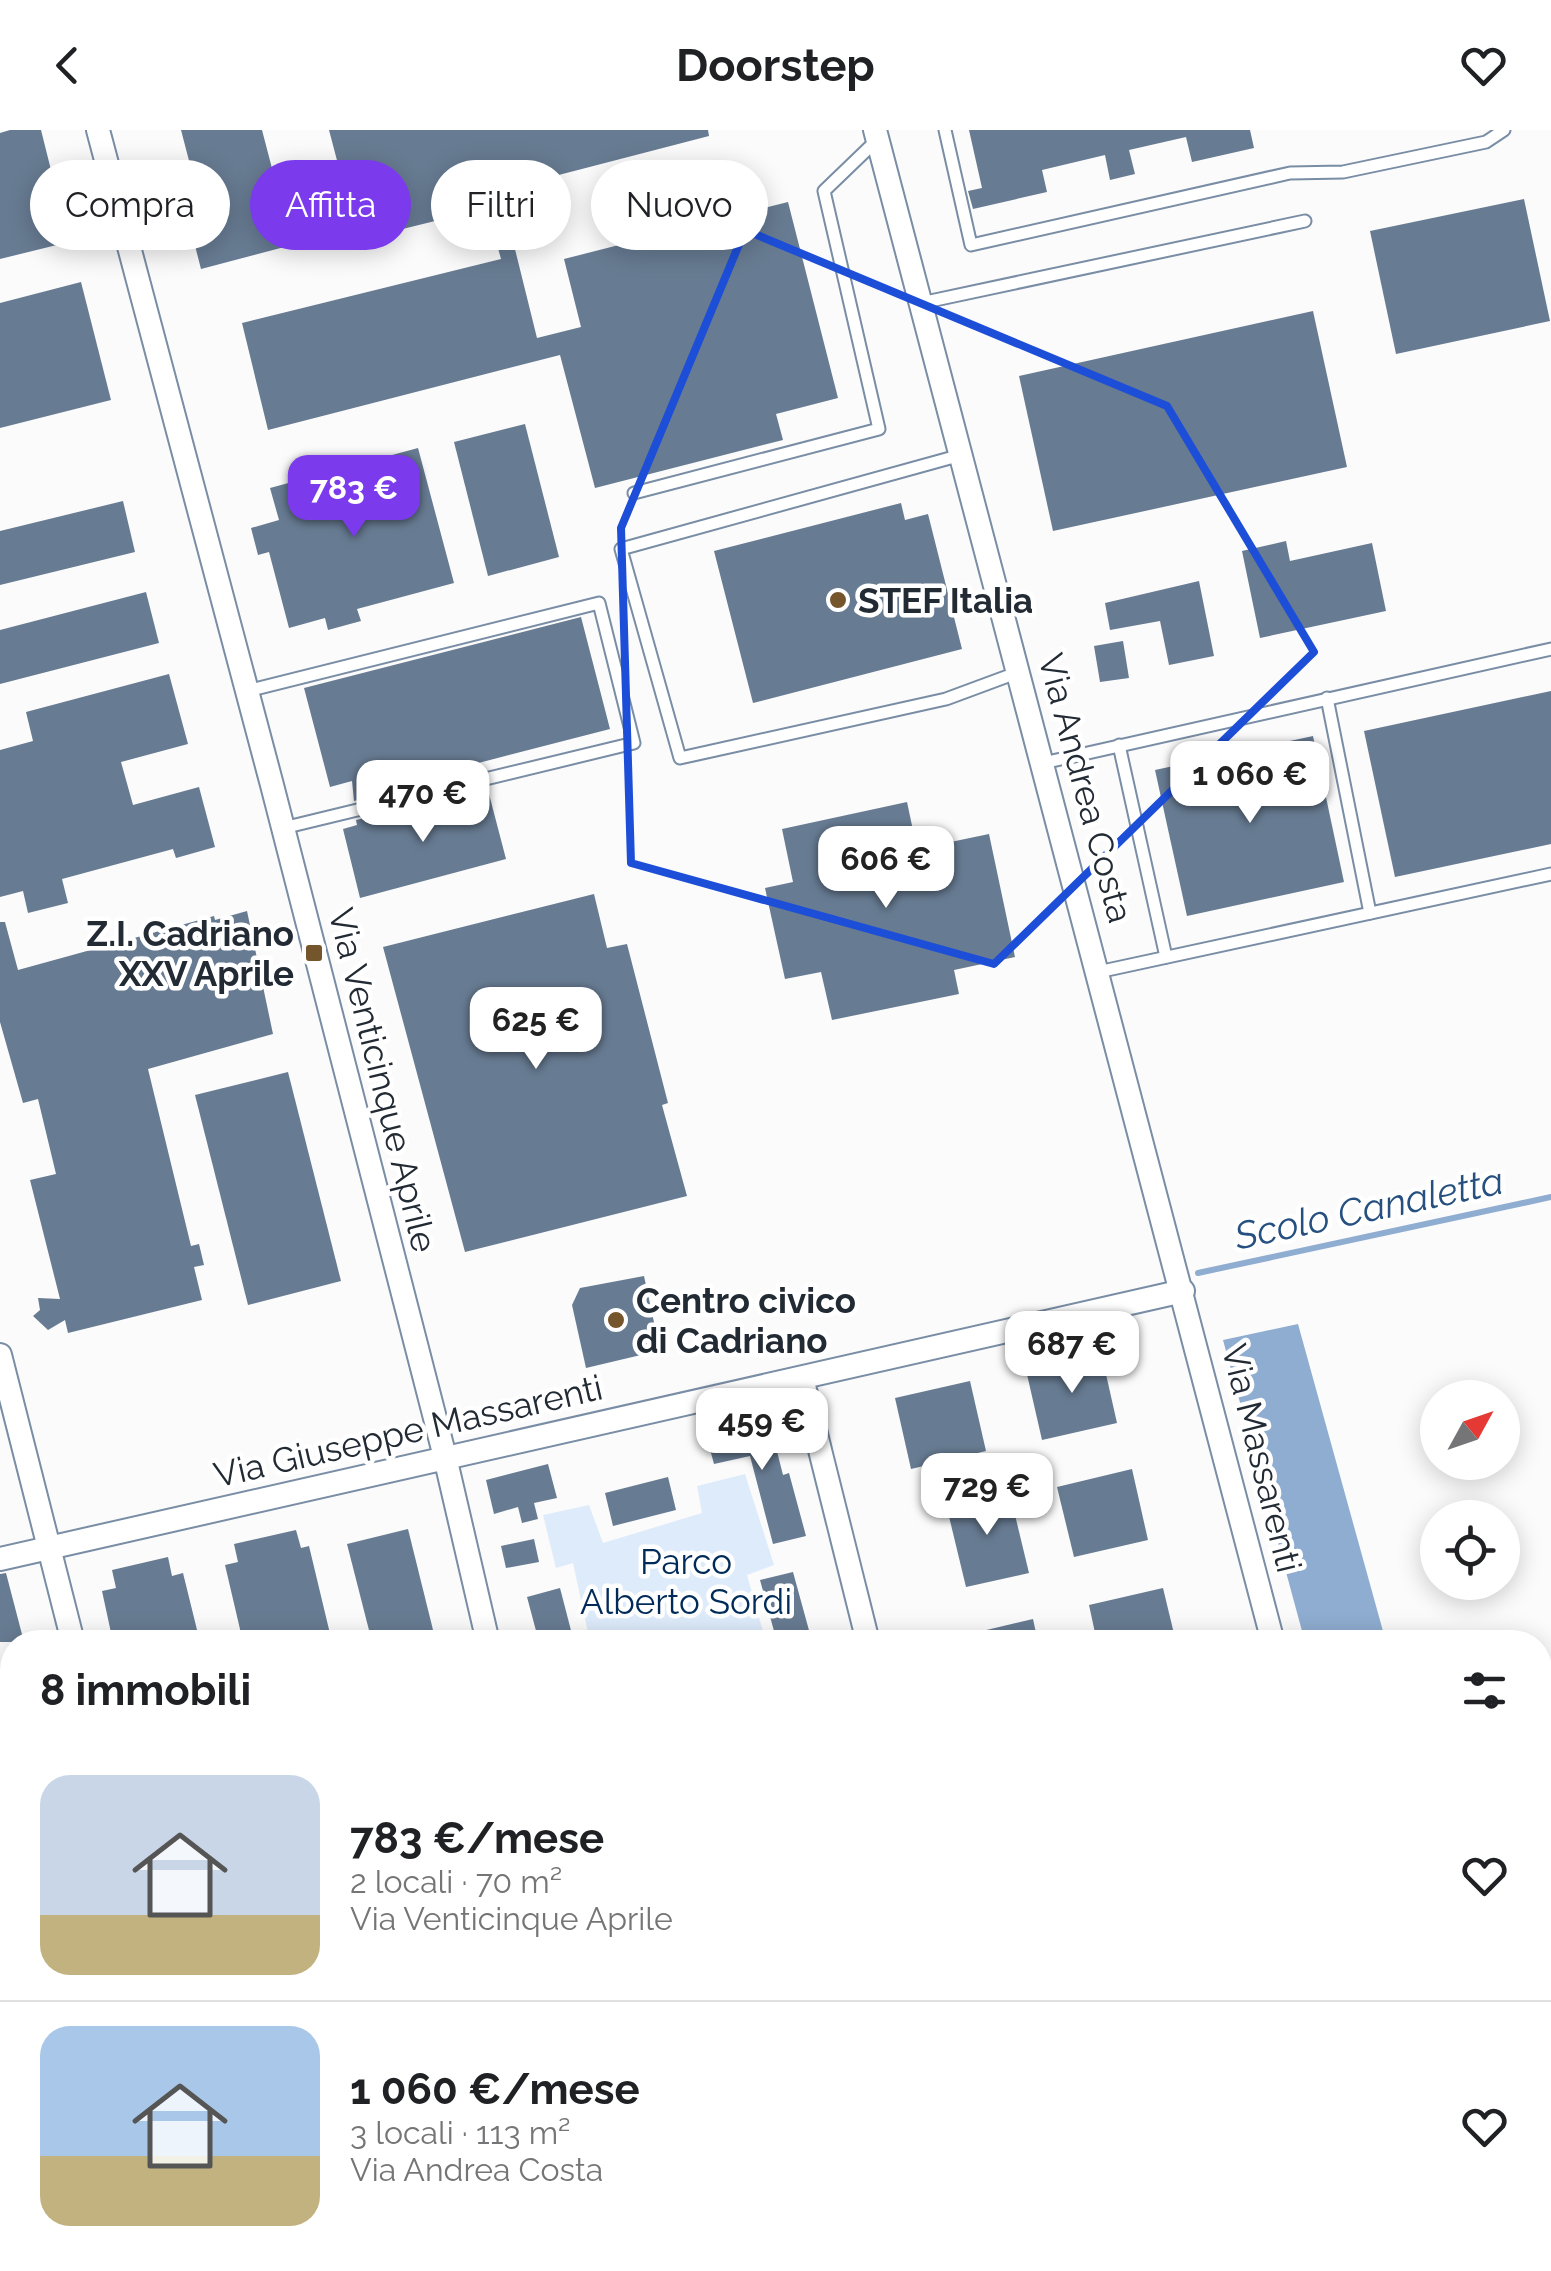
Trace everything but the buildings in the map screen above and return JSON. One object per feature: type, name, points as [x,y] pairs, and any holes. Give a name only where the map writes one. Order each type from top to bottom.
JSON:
[{"type":"street","name":"Via Venticinque Aprile","points":[[98,130],[247,690],[485,1630]]},
{"type":"street","name":"Via Andrea Costa","points":[[877,134],[1183,1290]]},
{"type":"street","name":"Via Giuseppe Massarenti","points":[[0,1558],[1183,1290]]},
{"type":"street","name":"Via Massarenti","points":[[1183,1290],[1271,1630]]},
{"type":"street","points":[[0,1354],[69,1630]]},
{"type":"street","points":[[802,1378],[865,1630]]},
{"type":"lane","points":[[945,130],[971,245],[1290,173],[1344,172],[1486,142],[1504,130]]},
{"type":"lane","points":[[634,492],[879,428],[824,191],[877,134]]},
{"type":"lane","points":[[921,303],[1305,221]]},
{"type":"lane","points":[[961,454],[621,549],[680,758],[946,699],[1019,672]]},
{"type":"lane","points":[[247,690],[599,603],[634,743],[282,828]]},
{"type":"lane","points":[[1043,764],[1551,649]]},
{"type":"lane","points":[[1327,698],[1370,913]]},
{"type":"lane","points":[[1118,745],[1166,957]]},
{"type":"lane","points":[[1098,972],[1551,874]]},
{"type":"highlighted area","points":[[745,230],[1167,406],[1314,652],[994,964],[631,863],[621,528]]},
{"type":"green space","name":"Parco Alberto Sordi","points":[[745,1474],[774,1565],[747,1575],[763,1630],[587,1630],[573,1563],[556,1568],[543,1515],[589,1505],[603,1543],[702,1513],[697,1486]]},
{"type":"water","points":[[1298,1324],[1383,1630],[1302,1630],[1223,1340]]},
{"type":"waterway","name":"Scolo Canaletta","points":[[1198,1273],[1551,1197]]},
{"type":"place","name":"STEF Italia","points":[[838,600]]},
{"type":"place","name":"Z.I. Cadriano XXV Aprile","points":[[314,953]]},
{"type":"place","name":"Centro civico di Cadriano","points":[[616,1320]]}]
